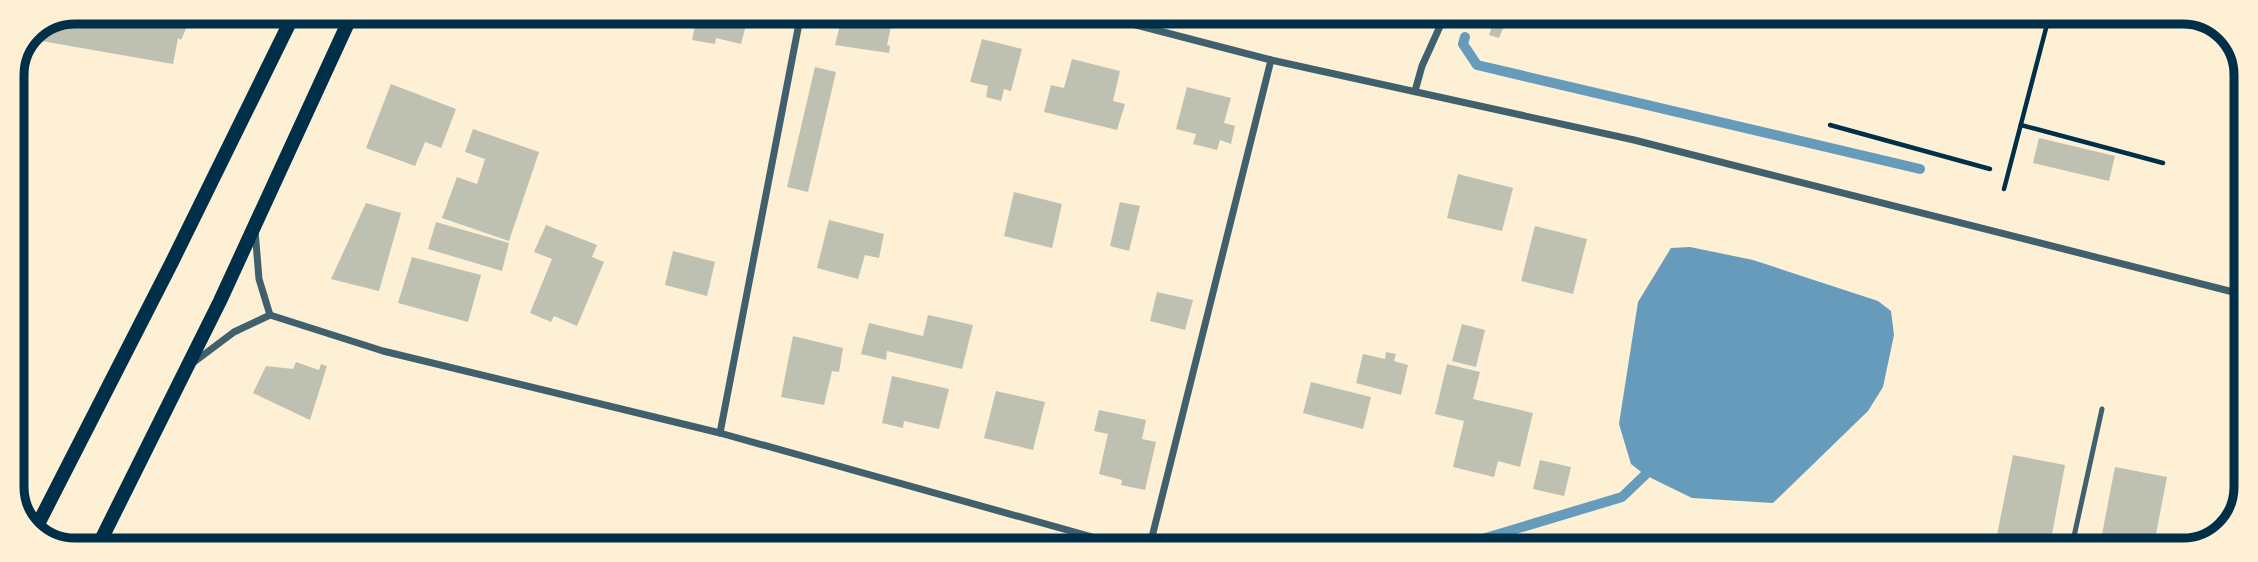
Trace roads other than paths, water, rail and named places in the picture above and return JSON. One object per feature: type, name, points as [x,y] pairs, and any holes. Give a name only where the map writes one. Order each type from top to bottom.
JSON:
[{"type":"main road","points":[[39,522],[166,274],[289,24]]},
{"type":"main road","points":[[102,538],[188,366],[348,24]]},
{"type":"street","points":[[720,433],[799,24]]},
{"type":"street","points":[[1132,24],[1271,60],[1671,149],[2234,292]]},
{"type":"street","points":[[1415,91],[1422,66],[1441,24]]},
{"type":"street","points":[[1152,538],[1271,60]]},
{"type":"street","points":[[255,226],[260,279],[270,315]]},
{"type":"street","points":[[188,366],[234,332],[270,315],[383,351],[720,433],[1096,538]]},
{"type":"lane","points":[[2074,538],[2102,409]]},
{"type":"water","points":[[1690,247],[1753,260],[1878,301],[1891,311],[1894,335],[1883,387],[1868,411],[1773,503],[1692,498],[1645,475],[1631,464],[1619,424],[1638,302],[1671,248]]},
{"type":"waterway","points":[[1465,37],[1463,44],[1477,65],[1920,169]]},
{"type":"waterway","points":[[1486,538],[1622,497],[1645,475]]}]
